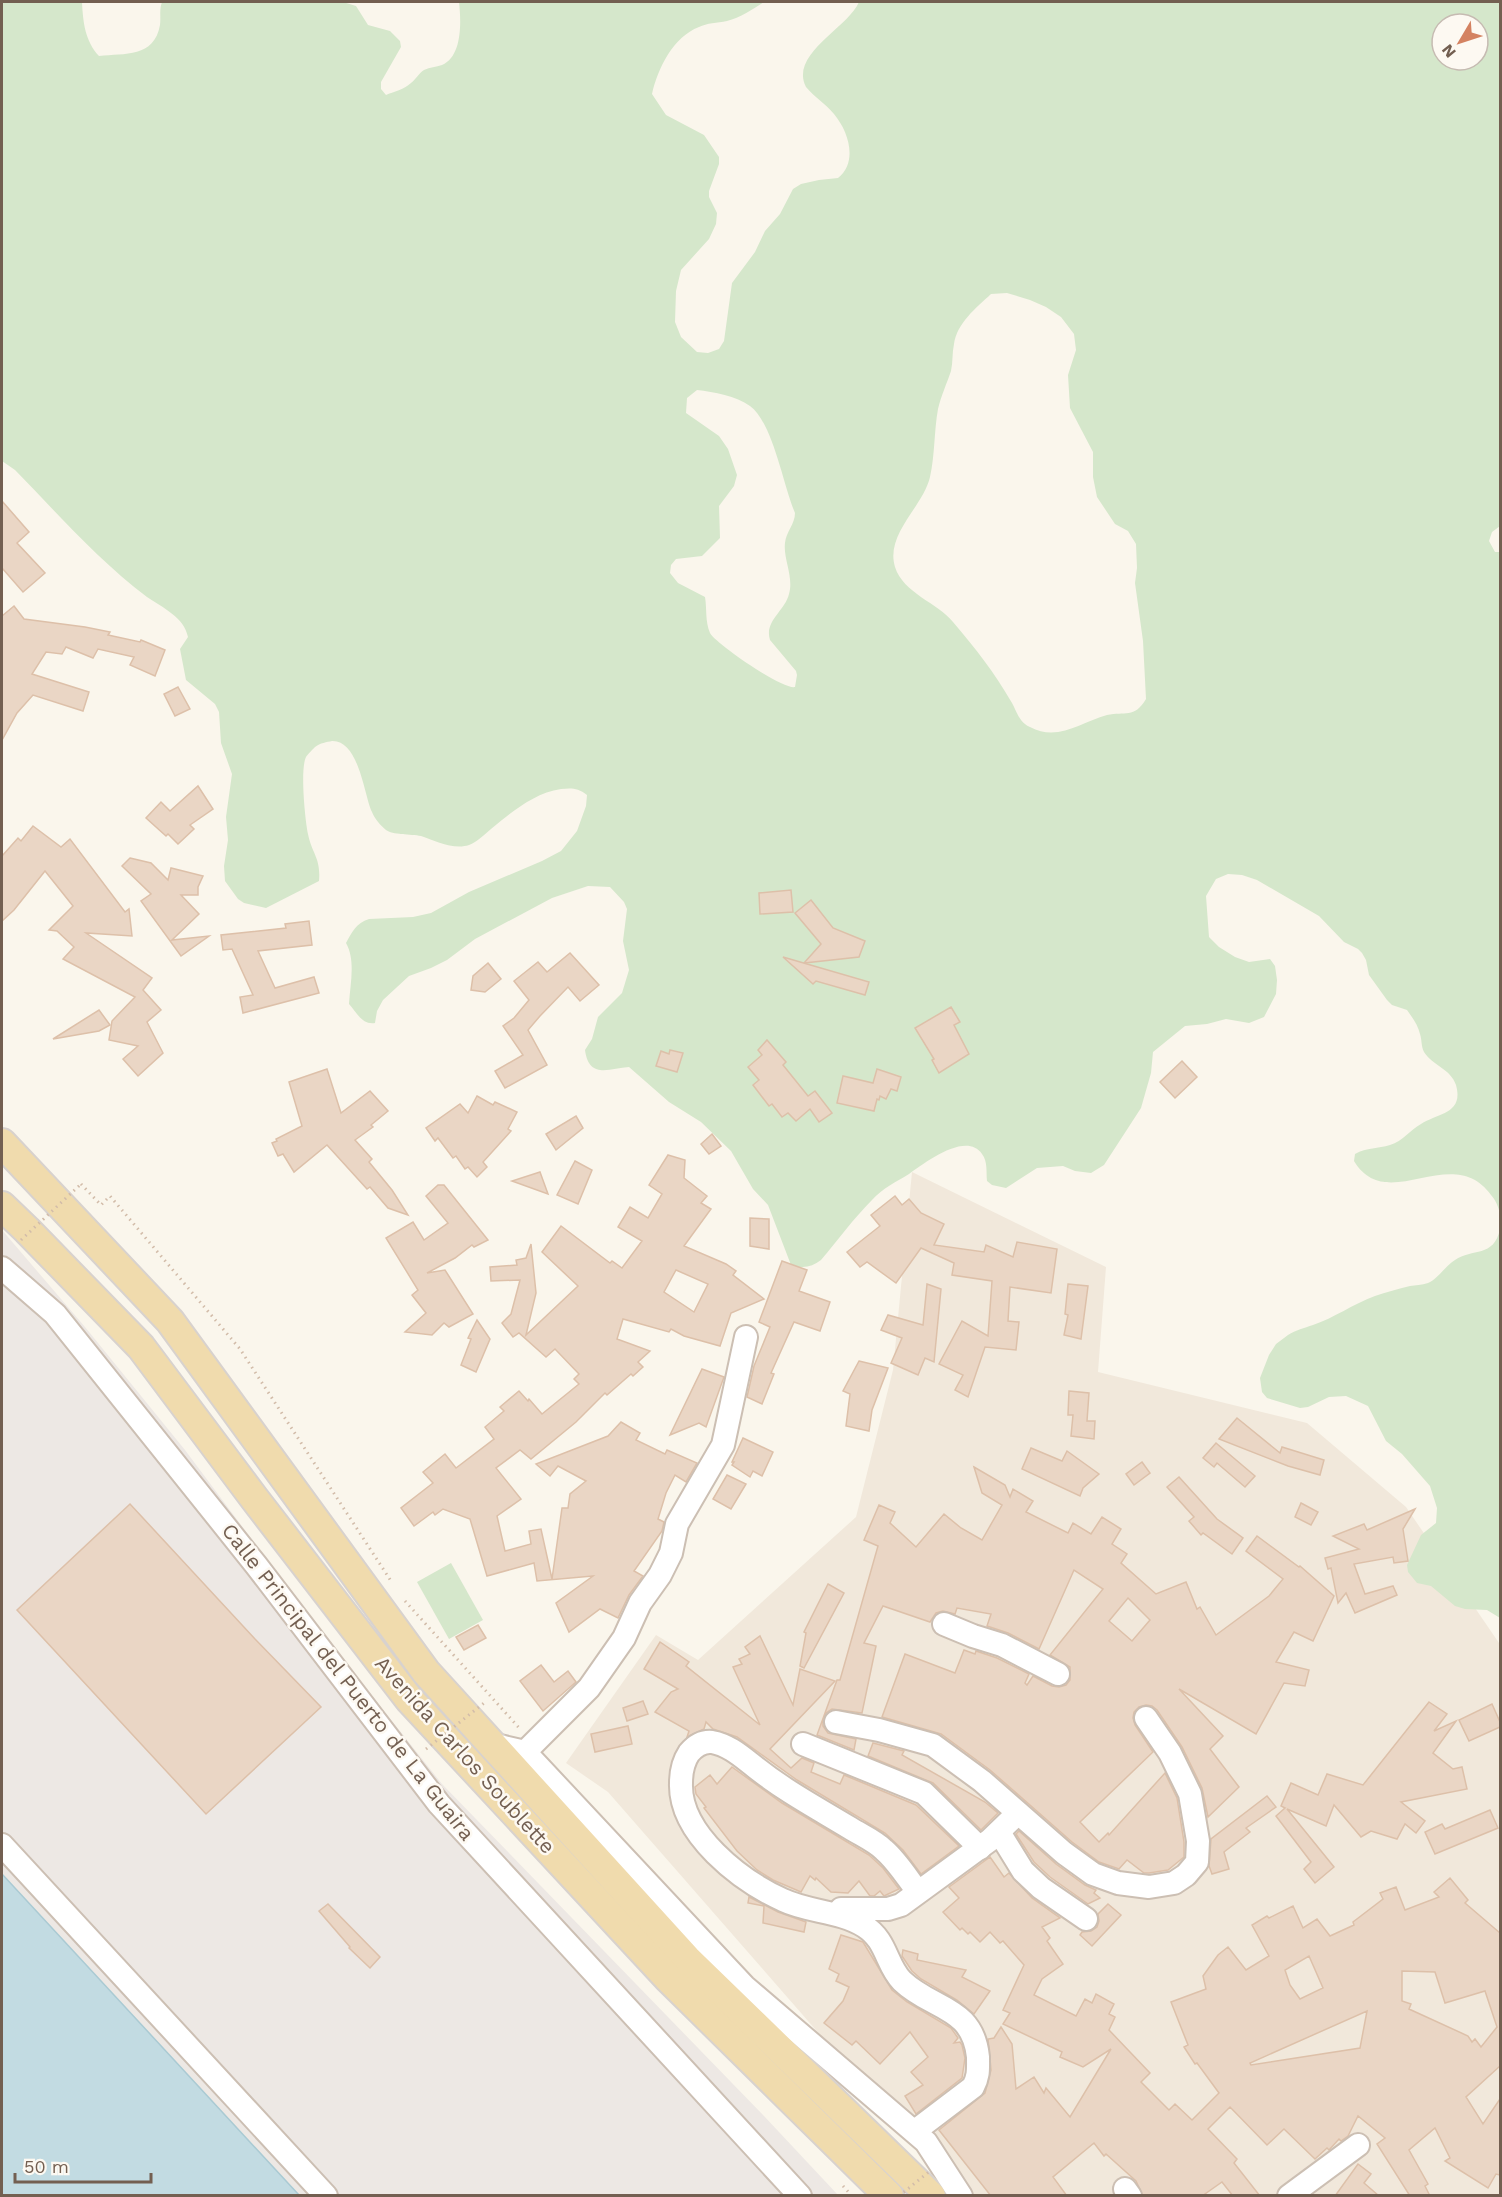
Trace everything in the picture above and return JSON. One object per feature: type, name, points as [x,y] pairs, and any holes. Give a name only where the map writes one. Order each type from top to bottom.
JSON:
[{"type":"main road","name":"Avenida Carlos Soublette","points":[[2,1143],[170,1321],[426,1672],[687,1959],[930,2183]]},
{"type":"main road","name":"Avenida Carlos Soublette","points":[[2,1206],[141,1347],[254,1498],[409,1698],[668,1978],[889,2196]]},
{"type":"street","name":"Calle Principal del Puerto de La Guaira","points":[[2,1268],[55,1314],[256,1565],[439,1804],[800,2196]]},
{"type":"street","points":[[746,1337],[723,1445],[677,1524],[671,1553],[660,1575],[640,1603],[624,1638],[589,1688],[523,1741],[744,1986],[926,2142],[961,2196]]},
{"type":"street","points":[[944,1624],[1002,1645],[1058,1674]]},
{"type":"street","points":[[836,1722],[879,1730],[933,1745],[982,1781],[1064,1853],[1093,1874],[1118,1883],[1149,1887],[1174,1883],[1186,1875],[1197,1862],[1198,1841],[1190,1794],[1170,1753],[1146,1718]]},
{"type":"street","name":"Avenida Carlos Soublette","points":[[491,1744],[523,1741]]},
{"type":"street","points":[[910,1899],[885,1850],[790,1794],[735,1751],[712,1742],[699,1744],[688,1754],[681,1771],[683,1807],[694,1829],[714,1851],[749,1881],[784,1901],[862,1925],[872,1931],[902,1981],[959,2016],[973,2034],[979,2077],[973,2087],[915,2131]]},
{"type":"street","points":[[804,1744],[924,1793],[980,1848]]},
{"type":"street","points":[[812,1908],[888,1910],[910,1899],[980,1848],[1018,1813]]},
{"type":"street","points":[[999,1832],[1029,1877],[1086,1919]]},
{"type":"street","points":[[2,1845],[326,2196]]},
{"type":"street","points":[[888,1955],[889,1925],[910,1899]]},
{"type":"street","points":[[1289,2196],[1358,2145]]},
{"type":"path","points":[[21,1240],[81,1184],[101,1205],[110,1196],[240,1349],[394,1586]]},
{"type":"path","points":[[400,1596],[523,1741]]},
{"type":"path","points":[[426,1749],[484,1703]]},
{"type":"path","points":[[899,2196],[930,2183]]},
{"type":"shaded area","points":[[912,1172],[1106,1267],[1098,1372],[1307,1423],[1406,1507],[1499,1643],[1500,2195],[960,2195],[608,1792],[566,1763],[656,1635],[698,1660],[856,1517],[893,1370]]},
{"type":"shaded area","points":[[2,1230],[185,1450],[315,1624],[442,1784],[838,2195],[299,2195],[2,1874]]},
{"type":"green space","points":[[2,2],[82,2],[88,38],[99,56],[137,52],[152,43],[160,25],[162,2],[343,2],[356,6],[368,25],[390,31],[400,41],[401,47],[381,82],[381,89],[386,95],[402,89],[424,70],[442,65],[454,54],[459,37],[459,2],[764,2],[737,18],[702,26],[682,38],[668,54],[658,74],[652,94],[666,115],[704,135],[719,157],[719,164],[709,191],[709,197],[717,213],[716,224],[709,239],[681,270],[676,291],[675,322],[681,337],[697,352],[708,353],[719,349],[724,341],[732,283],[755,252],[765,231],[780,214],[793,189],[801,184],[838,178],[848,164],[849,147],[844,129],[831,110],[806,87],[803,75],[812,52],[844,22],[859,2],[1500,2],[1500,526],[1492,532],[1489,541],[1495,552],[1500,552],[1500,1215],[1494,1199],[1475,1180],[1458,1175],[1439,1175],[1402,1182],[1384,1182],[1368,1176],[1354,1161],[1355,1154],[1395,1143],[1421,1124],[1453,1107],[1457,1095],[1454,1080],[1424,1052],[1413,1018],[1407,1010],[1392,1005],[1387,1000],[1369,975],[1366,960],[1358,949],[1344,942],[1319,916],[1257,880],[1242,875],[1228,874],[1216,879],[1206,896],[1209,937],[1219,947],[1235,957],[1249,962],[1270,959],[1275,966],[1276,994],[1264,1017],[1249,1023],[1226,1019],[1185,1026],[1153,1052],[1151,1073],[1141,1108],[1104,1165],[1091,1173],[1075,1171],[1063,1166],[1037,1168],[1006,1188],[992,1185],[987,1181],[985,1160],[975,1148],[956,1147],[935,1157],[881,1192],[859,1214],[821,1260],[807,1267],[791,1265],[768,1205],[753,1189],[731,1151],[701,1122],[669,1102],[629,1067],[601,1070],[596,1069],[587,1059],[585,1050],[592,1039],[598,1017],[622,993],[629,970],[623,941],[627,909],[624,902],[610,887],[588,886],[552,898],[475,939],[447,960],[409,976],[383,1000],[377,1011],[375,1023],[363,1020],[349,1004],[352,965],[346,943],[358,925],[369,919],[413,917],[431,913],[469,892],[561,851],[577,831],[586,806],[587,795],[578,790],[551,791],[515,810],[472,844],[451,846],[421,836],[397,834],[386,830],[373,814],[359,770],[349,749],[341,743],[332,741],[324,743],[315,747],[306,757],[303,772],[307,827],[319,867],[319,881],[266,908],[244,903],[238,899],[225,881],[224,866],[228,840],[226,817],[232,774],[221,743],[219,712],[215,704],[186,680],[180,649],[188,637],[186,630],[177,618],[112,568],[15,470],[2,461]],"holes":[[[1007,293],[1046,307],[1061,317],[1074,334],[1076,350],[1068,375],[1070,408],[1093,452],[1093,477],[1097,497],[1115,524],[1128,531],[1136,544],[1135,583],[1143,641],[1146,699],[1133,712],[1107,715],[1060,732],[1040,731],[1023,722],[977,651],[947,615],[905,584],[895,567],[893,555],[900,532],[930,477],[938,409],[951,371],[953,347],[959,329],[968,316],[991,294]],[[697,390],[725,395],[750,406],[765,426],[777,455],[795,513],[785,543],[790,581],[789,594],[784,606],[772,622],[769,633],[770,640],[796,671],[795,687],[764,674],[715,639],[708,628],[705,597],[678,583],[670,573],[671,565],[676,559],[702,556],[720,538],[719,506],[734,486],[737,475],[728,449],[719,436],[686,413],[687,398]]]},
{"type":"green space","points":[[1500,1229],[1500,1618],[1487,1610],[1455,1606],[1431,1586],[1417,1583],[1408,1572],[1407,1565],[1421,1535],[1436,1523],[1437,1508],[1430,1486],[1402,1454],[1386,1441],[1368,1406],[1346,1396],[1329,1397],[1308,1407],[1300,1408],[1267,1398],[1262,1392],[1260,1378],[1276,1344],[1288,1335],[1375,1296],[1428,1283],[1455,1260],[1488,1248],[1497,1238]]},
{"type":"green space","points":[[451,1563],[483,1620],[449,1639],[417,1582]]},
{"type":"water","points":[[2,1874],[299,2195],[2,2195]]},
{"type":"building","points":[[2,501],[29,532],[17,543],[45,573],[23,592],[2,568]]},
{"type":"building","points":[[14,606],[24,619],[110,632],[108,635],[140,642],[141,640],[165,650],[155,676],[130,665],[134,657],[98,649],[93,658],[66,647],[62,654],[46,652],[32,674],[89,692],[83,711],[33,695],[17,713],[2,740],[2,616]]},
{"type":"building","points":[[178,687],[190,709],[175,716],[164,694]]},
{"type":"building","points":[[198,786],[213,809],[190,825],[194,829],[178,844],[146,818],[161,802],[170,811]]},
{"type":"building","points":[[33,826],[61,847],[70,839],[125,912],[129,909],[132,936],[86,933],[152,978],[143,990],[161,1010],[147,1022],[163,1053],[138,1076],[123,1059],[138,1046],[109,1040],[112,1021],[135,997],[63,959],[74,947],[57,931],[49,930],[73,906],[45,871],[14,910],[2,921],[2,856],[18,838],[21,841]]},
{"type":"building","points":[[130,858],[151,863],[168,880],[171,868],[203,876],[198,887],[198,895],[181,895],[199,914],[172,940],[209,936],[181,956],[141,901],[151,894],[122,866]]},
{"type":"building","points":[[791,890],[793,912],[760,914],[759,893]]},
{"type":"building","points":[[811,900],[833,928],[865,941],[859,957],[804,963],[821,944],[795,913]]},
{"type":"building","points":[[309,921],[312,945],[258,951],[275,988],[314,977],[319,993],[243,1013],[240,997],[253,995],[232,949],[223,950],[221,935],[286,928],[285,924]]},
{"type":"building","points":[[570,953],[599,985],[580,1001],[568,987],[540,1016],[528,1030],[547,1065],[505,1088],[495,1071],[523,1055],[503,1026],[514,1018],[529,1000],[514,981],[538,962],[547,972]]},
{"type":"building","points":[[783,957],[869,982],[865,995],[816,981],[813,984]]},
{"type":"building","points":[[488,963],[501,979],[485,992],[471,990],[473,976]]},
{"type":"building","points":[[951,1007],[960,1022],[954,1025],[969,1054],[939,1073],[932,1060],[934,1059],[915,1028]]},
{"type":"building","points":[[99,1010],[110,1025],[99,1031],[53,1039]]},
{"type":"building","points":[[767,1040],[786,1062],[783,1065],[808,1096],[815,1091],[832,1113],[819,1122],[810,1109],[796,1121],[788,1113],[782,1117],[772,1104],[769,1106],[753,1085],[759,1080],[748,1067],[762,1055],[758,1050]]},
{"type":"building","points":[[670,1050],[683,1053],[677,1072],[656,1066],[661,1051],[669,1054]]},
{"type":"building","points":[[1182,1061],[1197,1077],[1175,1098],[1160,1082]]},
{"type":"building","points":[[327,1069],[341,1113],[370,1091],[388,1111],[371,1125],[373,1127],[355,1140],[372,1159],[369,1162],[392,1190],[408,1215],[388,1208],[370,1187],[367,1189],[327,1145],[294,1172],[283,1154],[278,1156],[272,1143],[302,1126],[289,1082]]},
{"type":"building","points":[[877,1069],[901,1077],[897,1091],[891,1089],[886,1099],[880,1096],[874,1111],[837,1103],[843,1076],[873,1083]]},
{"type":"building","points":[[477,1096],[493,1105],[495,1102],[517,1112],[508,1129],[511,1131],[483,1162],[487,1167],[477,1177],[468,1167],[465,1169],[456,1156],[453,1158],[438,1138],[435,1141],[426,1128],[460,1104],[468,1113]]},
{"type":"building","points":[[576,1116],[583,1128],[556,1150],[546,1134]]},
{"type":"building","points":[[712,1134],[721,1146],[709,1154],[701,1144]]},
{"type":"building","points":[[668,1155],[685,1160],[684,1178],[707,1196],[701,1203],[711,1209],[684,1246],[726,1264],[736,1271],[733,1275],[764,1299],[731,1313],[720,1346],[684,1336],[671,1329],[669,1332],[623,1319],[617,1339],[650,1351],[638,1362],[643,1367],[633,1376],[631,1374],[607,1395],[605,1393],[576,1422],[531,1459],[520,1450],[496,1468],[521,1499],[497,1516],[505,1551],[531,1544],[529,1531],[541,1529],[552,1579],[562,1508],[568,1508],[570,1494],[586,1481],[558,1466],[550,1476],[536,1464],[608,1436],[621,1422],[640,1433],[636,1440],[665,1454],[667,1450],[697,1463],[686,1482],[675,1475],[666,1493],[658,1519],[664,1522],[662,1531],[634,1571],[643,1576],[629,1595],[618,1618],[600,1609],[569,1632],[556,1603],[593,1576],[537,1581],[534,1563],[487,1576],[470,1519],[443,1509],[435,1515],[433,1512],[414,1526],[401,1508],[433,1483],[423,1472],[445,1454],[456,1468],[494,1439],[485,1427],[504,1411],[500,1407],[519,1391],[542,1414],[579,1384],[574,1379],[579,1374],[555,1349],[546,1357],[519,1333],[513,1337],[502,1323],[511,1314],[520,1280],[491,1281],[490,1267],[517,1265],[516,1260],[526,1258],[531,1244],[536,1293],[526,1335],[578,1286],[542,1252],[561,1226],[610,1263],[612,1261],[622,1268],[642,1241],[618,1227],[630,1207],[648,1218],[662,1194],[649,1185]],"holes":[[[676,1270],[708,1284],[694,1312],[664,1292]]]},
{"type":"building","points":[[575,1161],[592,1170],[578,1204],[557,1195]]},
{"type":"building","points":[[540,1172],[548,1194],[512,1181]]},
{"type":"building","points":[[438,1185],[444,1185],[488,1240],[474,1247],[472,1245],[455,1258],[427,1273],[445,1270],[473,1314],[449,1327],[444,1323],[432,1335],[405,1332],[426,1313],[412,1295],[418,1290],[386,1238],[413,1222],[424,1240],[448,1223],[426,1196]]},
{"type":"building","points":[[895,1196],[902,1205],[909,1199],[921,1213],[944,1224],[934,1245],[984,1252],[986,1245],[1013,1257],[1017,1242],[1057,1249],[1051,1293],[1010,1287],[1008,1321],[1019,1322],[1016,1350],[985,1347],[968,1397],[955,1390],[963,1375],[939,1364],[962,1321],[988,1336],[992,1281],[952,1275],[954,1263],[921,1248],[896,1283],[867,1262],[860,1267],[847,1252],[880,1226],[871,1215]]},
{"type":"building","points":[[750,1218],[769,1219],[769,1249],[750,1246]]},
{"type":"building","points":[[782,1261],[807,1270],[799,1291],[830,1302],[820,1331],[794,1322],[771,1373],[774,1374],[762,1404],[747,1397],[754,1366],[770,1327],[759,1322]]},
{"type":"building","points":[[927,1284],[941,1289],[934,1362],[925,1358],[918,1375],[891,1363],[902,1338],[881,1330],[888,1315],[923,1325]]},
{"type":"building","points":[[1068,1284],[1088,1286],[1081,1339],[1064,1335],[1068,1315],[1065,1314]]},
{"type":"building","points":[[477,1320],[490,1339],[476,1372],[461,1365],[471,1339],[468,1338]]},
{"type":"building","points":[[859,1361],[888,1368],[872,1410],[869,1431],[846,1426],[850,1394],[843,1391]]},
{"type":"building","points":[[702,1369],[724,1377],[706,1427],[699,1423],[670,1435]]},
{"type":"building","points":[[1069,1391],[1089,1393],[1087,1421],[1095,1421],[1094,1439],[1071,1436],[1073,1415],[1068,1415]]},
{"type":"building","points":[[1237,1418],[1280,1453],[1282,1447],[1324,1460],[1320,1475],[1288,1466],[1219,1439]]},
{"type":"building","points":[[743,1438],[773,1452],[762,1476],[753,1471],[750,1477],[732,1465]]},
{"type":"building","points":[[1216,1443],[1255,1476],[1245,1487],[1217,1463],[1214,1467],[1203,1458]]},
{"type":"building","points":[[1031,1448],[1062,1461],[1067,1451],[1099,1474],[1083,1488],[1080,1496],[1022,1469]]},
{"type":"building","points":[[1142,1462],[1150,1473],[1134,1485],[1126,1474]]},
{"type":"building","points":[[974,1467],[1005,1485],[1010,1497],[1013,1489],[1033,1501],[1026,1512],[1068,1533],[1073,1523],[1091,1534],[1102,1517],[1121,1529],[1112,1544],[1127,1554],[1121,1563],[1156,1594],[1186,1582],[1197,1609],[1200,1607],[1216,1635],[1269,1596],[1283,1579],[1246,1551],[1257,1536],[1300,1566],[1334,1596],[1313,1641],[1294,1632],[1276,1662],[1309,1670],[1305,1686],[1284,1683],[1256,1734],[1179,1689],[1223,1736],[1210,1749],[1239,1787],[1208,1817],[1202,1788],[1182,1747],[1157,1710],[1146,1705],[1134,1712],[1135,1725],[1153,1752],[1080,1822],[1099,1842],[1108,1833],[1109,1835],[1165,1773],[1177,1798],[1184,1842],[1184,1857],[1168,1870],[1144,1873],[1127,1860],[1119,1869],[1099,1862],[1072,1842],[990,1770],[941,1734],[882,1717],[905,1654],[955,1673],[964,1650],[975,1654],[976,1651],[997,1658],[1029,1674],[1025,1683],[1027,1685],[1033,1676],[1052,1686],[1066,1685],[1070,1680],[1070,1667],[1050,1655],[1103,1589],[1074,1570],[1039,1649],[1008,1633],[987,1626],[991,1614],[957,1608],[955,1614],[943,1611],[936,1613],[930,1622],[883,1606],[864,1643],[876,1646],[862,1713],[832,1709],[823,1719],[823,1726],[828,1733],[856,1739],[854,1750],[817,1735],[837,1680],[840,1680],[878,1546],[864,1540],[879,1505],[895,1512],[890,1523],[916,1547],[944,1514],[961,1528],[982,1540],[1002,1505],[982,1493]],"holes":[[[1128,1598],[1150,1620],[1132,1641],[1109,1621]]]},
{"type":"building","points":[[727,1475],[746,1484],[731,1509],[713,1499]]},
{"type":"building","points":[[1179,1477],[1217,1519],[1243,1538],[1232,1554],[1203,1533],[1201,1535],[1189,1521],[1194,1517],[1167,1487]]},
{"type":"building","points":[[1301,1503],[1318,1512],[1311,1525],[1295,1517]]},
{"type":"building","points":[[130,1504],[321,1707],[206,1814],[17,1610]]},
{"type":"building","points":[[1415,1509],[1403,1529],[1408,1561],[1394,1563],[1393,1557],[1354,1564],[1365,1594],[1393,1586],[1397,1595],[1355,1613],[1346,1593],[1338,1603],[1331,1568],[1328,1569],[1325,1558],[1359,1549],[1333,1536],[1364,1524],[1367,1530]]},
{"type":"building","points":[[828,1584],[844,1593],[804,1668],[800,1666],[806,1633],[804,1632]]},
{"type":"building","points":[[478,1625],[486,1638],[464,1650],[456,1637]]},
{"type":"building","points":[[760,1636],[793,1705],[800,1669],[835,1681],[770,1749],[791,1768],[802,1758],[814,1763],[811,1772],[840,1784],[844,1775],[916,1805],[959,1846],[921,1874],[903,1850],[885,1833],[797,1780],[737,1737],[713,1729],[706,1722],[704,1729],[687,1737],[689,1731],[655,1712],[671,1692],[678,1689],[644,1669],[660,1642],[689,1662],[686,1666],[760,1725],[733,1667],[742,1664],[739,1659],[750,1654],[745,1647]]},
{"type":"building","points":[[541,1665],[554,1682],[568,1671],[576,1682],[543,1711],[520,1681]]},
{"type":"building","points":[[643,1701],[648,1714],[627,1721],[623,1708]]},
{"type":"building","points":[[1429,1702],[1447,1714],[1434,1731],[1456,1721],[1433,1753],[1453,1769],[1462,1767],[1467,1789],[1401,1802],[1425,1821],[1416,1833],[1405,1824],[1397,1839],[1371,1831],[1361,1837],[1334,1805],[1326,1826],[1287,1809],[1334,1867],[1315,1883],[1304,1869],[1311,1862],[1276,1816],[1285,1808],[1281,1806],[1291,1783],[1318,1795],[1327,1774],[1363,1785]]},
{"type":"building","points":[[1492,1704],[1500,1727],[1469,1741],[1459,1720]]},
{"type":"building","points":[[628,1726],[632,1744],[595,1752],[591,1734]]},
{"type":"building","points":[[873,1743],[904,1751],[902,1755],[985,1802],[998,1813],[981,1830],[933,1783],[868,1756]]},
{"type":"building","points":[[732,1767],[782,1803],[869,1855],[883,1868],[899,1889],[884,1896],[880,1891],[870,1896],[859,1881],[848,1893],[831,1892],[816,1878],[815,1880],[810,1876],[801,1892],[757,1870],[737,1851],[696,1794],[695,1787],[710,1775],[717,1784]]},
{"type":"building","points":[[1267,1796],[1276,1807],[1246,1828],[1250,1832],[1224,1852],[1229,1869],[1212,1874],[1209,1866],[1211,1839]]},
{"type":"building","points":[[1490,1810],[1498,1828],[1435,1854],[1425,1832],[1442,1824],[1445,1829]]},
{"type":"building","points":[[1019,1831],[1056,1864],[1085,1885],[1096,1890],[1094,1893],[1100,1898],[1088,1904],[1050,1877],[1034,1862],[1016,1834]]},
{"type":"building","points":[[990,1857],[1004,1877],[1009,1873],[1032,1898],[1060,1918],[1042,1927],[1050,1938],[1047,1941],[1063,1964],[1042,1979],[1034,1995],[1076,2016],[1085,1999],[1092,2003],[1096,1994],[1114,2004],[1109,2014],[1115,2017],[1109,2030],[1150,2073],[1141,2082],[1169,2110],[1175,2104],[1192,2120],[1219,2093],[1184,2047],[1188,2045],[1171,2002],[1206,1989],[1203,1976],[1218,1955],[1228,1947],[1246,1970],[1269,1956],[1252,1925],[1267,1916],[1269,1918],[1293,1906],[1303,1928],[1317,1919],[1330,1936],[1354,1925],[1353,1922],[1383,1899],[1380,1893],[1396,1887],[1405,1910],[1439,1897],[1434,1892],[1450,1878],[1468,1900],[1465,1903],[1500,1933],[1500,2066],[1466,2097],[1483,2124],[1500,2099],[1500,2175],[1496,2174],[1488,2188],[1445,2161],[1450,2158],[1435,2128],[1409,2150],[1428,2184],[1425,2186],[1430,2196],[1410,2196],[1377,2144],[1385,2138],[1358,2116],[1348,2136],[1341,2141],[1339,2139],[1329,2150],[1327,2148],[1315,2159],[1284,2129],[1267,2145],[1230,2107],[1208,2129],[1237,2159],[1234,2163],[1260,2196],[1233,2196],[1222,2182],[1202,2196],[1143,2196],[1136,2181],[1106,2154],[1104,2156],[1094,2143],[1053,2177],[1067,2196],[991,2196],[939,2130],[985,2093],[991,2070],[988,2039],[994,2038],[1001,2027],[1012,2044],[1016,2089],[1034,2077],[1044,2093],[1046,2088],[1070,2117],[1111,2049],[1083,2067],[1060,2057],[1062,2052],[1003,2024],[1010,2013],[1003,2010],[1024,1965],[1003,1941],[1000,1943],[990,1932],[980,1942],[970,1932],[968,1934],[962,1928],[960,1930],[943,1912],[959,1898],[949,1887]],"holes":[[[1309,1956],[1323,1988],[1300,1999],[1290,1985],[1285,1970]],[[1402,1971],[1435,1972],[1445,2003],[1485,1991],[1497,2027],[1481,2047],[1475,2039],[1472,2042],[1468,2036],[1409,2009],[1411,2004],[1402,2001]],[[1367,2011],[1360,2048],[1251,2065],[1250,2063]]]},
{"type":"building","points":[[749,1897],[778,1912],[806,1922],[804,1932],[763,1923],[764,1906],[748,1903]]},
{"type":"building","points":[[328,1904],[380,1957],[370,1968],[349,1948],[319,1911]]},
{"type":"building","points":[[1108,1904],[1121,1915],[1092,1946],[1080,1935],[1082,1932],[1091,1931],[1097,1927],[1098,1914]]},
{"type":"building","points":[[841,1935],[863,1942],[892,1990],[907,2002],[951,2028],[958,2038],[954,2043],[960,2042],[962,2045],[965,2058],[962,2078],[916,2114],[905,2096],[923,2085],[911,2072],[928,2057],[910,2032],[880,2064],[856,2041],[852,2045],[824,2023],[843,2001],[849,1987],[836,1981],[839,1974],[829,1969]]},
{"type":"building","points":[[903,1950],[918,1954],[917,1960],[966,1970],[962,1977],[990,1991],[974,2014],[957,2000],[921,1979],[912,1971],[902,1956]]},
{"type":"building","points":[[1358,2164],[1371,2174],[1364,2183],[1379,2196],[1335,2196]]}]
